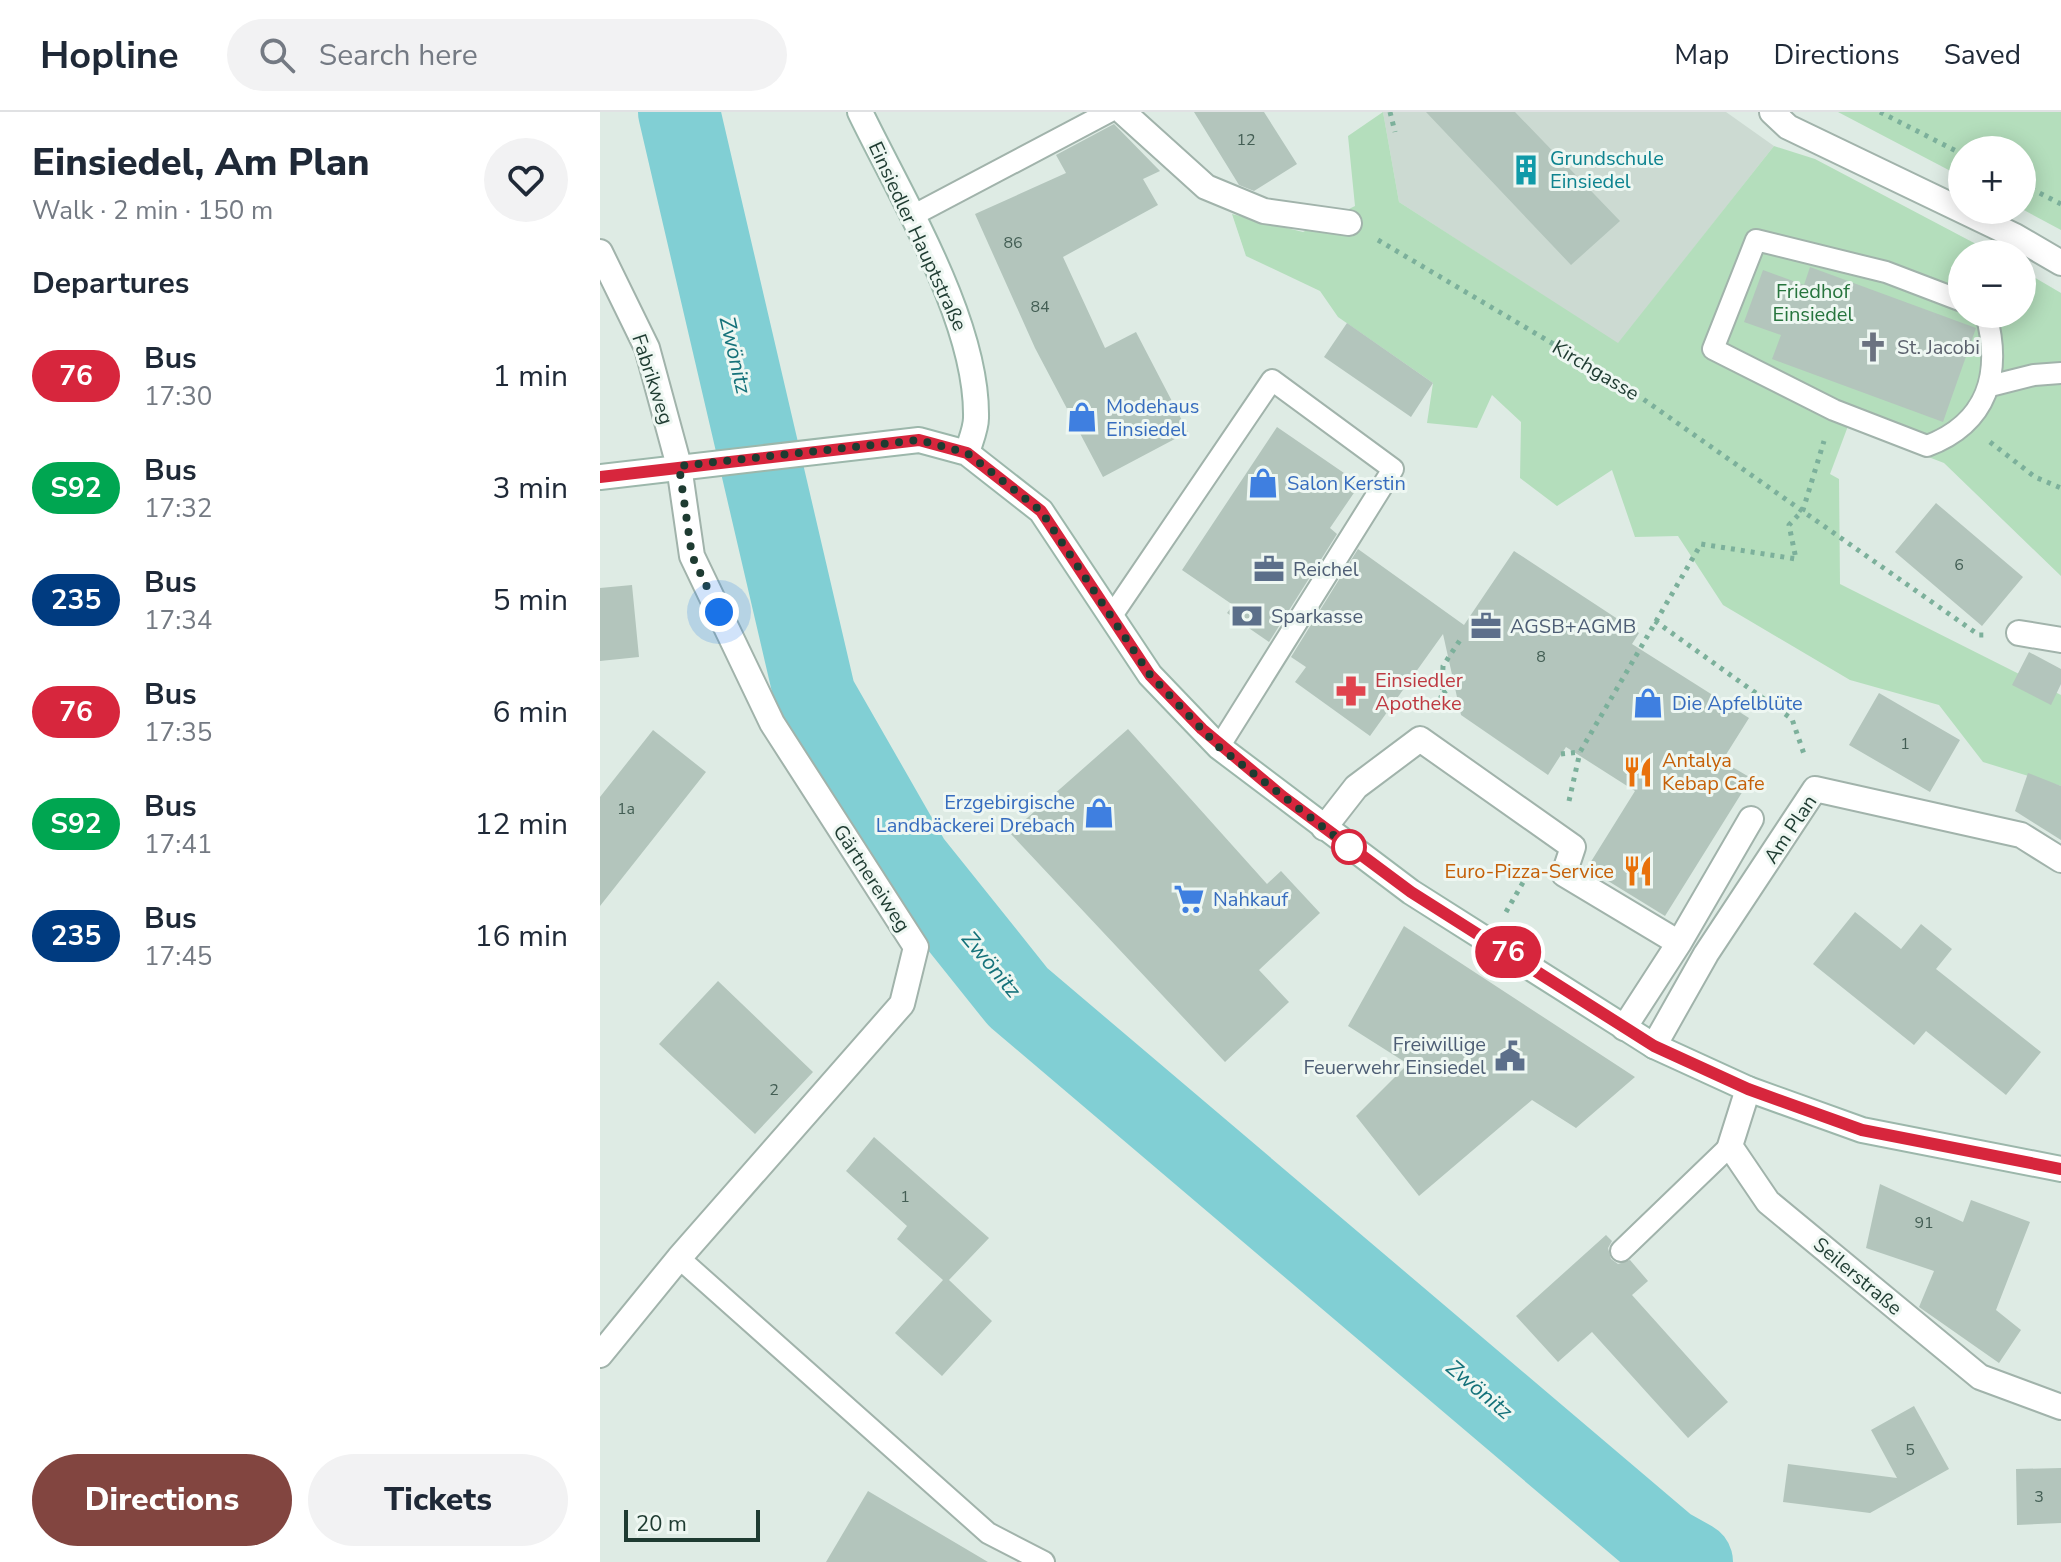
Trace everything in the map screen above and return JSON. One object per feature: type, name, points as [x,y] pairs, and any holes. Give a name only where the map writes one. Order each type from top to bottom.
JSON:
[{"type":"street","name":"Einsiedler Hauptstraße","points":[[860,112],[912,216],[964,332],[973,377],[976,421],[967,453]]},
{"type":"street","points":[[1123,112],[1206,187],[1264,211],[1349,223]]},
{"type":"street","points":[[1772,112],[1788,127],[2015,236],[2061,263]]},
{"type":"street","name":"Fabrikweg","points":[[600,252],[647,348],[679,466]]},
{"type":"street","points":[[600,477],[919,440],[967,453],[1041,511],[1150,675],[1219,747],[1411,892],[1654,1046],[1748,1089],[1862,1130],[2061,1169]]},
{"type":"street","name":"Gärtnereiweg","points":[[600,1355],[679,1258],[902,1004],[916,947],[772,723],[692,556],[679,466]]},
{"type":"street","points":[[2019,633],[2061,640]]},
{"type":"street","points":[[1324,828],[1356,787],[1420,739],[1573,847],[1564,874],[1679,943]]},
{"type":"street","name":"Am Plan","points":[[1654,1046],[1706,954],[1815,789],[2021,835],[2061,860]]},
{"type":"street","points":[[1624,1028],[1679,943],[1751,819]]},
{"type":"street","points":[[1730,1146],[1748,1089]]},
{"type":"street","name":"Seilerstraße","points":[[1730,1146],[1768,1202],[1980,1377],[2061,1407]]},
{"type":"lane","points":[[912,216],[1109,112]]},
{"type":"lane","points":[[1948,296],[1886,272],[1756,240],[1713,349],[1834,410],[1927,446],[1949,438],[1967,424],[1990,386],[1995,357],[1989,328]]},
{"type":"lane","points":[[1990,386],[2034,375],[2061,373]]},
{"type":"lane","points":[[1111,617],[1272,380],[1393,469],[1219,747]]},
{"type":"lane","points":[[1621,1251],[1730,1146]]},
{"type":"lane","points":[[679,1258],[988,1533],[1044,1562]]},
{"type":"path","points":[[1390,112],[1395,132]]},
{"type":"path","points":[[1880,112],[1948,147]]},
{"type":"path","points":[[2036,191],[2061,204]]},
{"type":"path","points":[[2054,200],[2061,197]]},
{"type":"path","name":"Kirchgasse","points":[[1349,223],[1626,387],[1979,635],[2019,633]]},
{"type":"path","points":[[1575,786],[1580,752],[1701,544],[1796,559],[1789,525],[1803,510],[1834,410]]},
{"type":"path","points":[[1967,424],[2035,477],[2061,488]]},
{"type":"path","points":[[1655,621],[1792,719],[1815,789]]},
{"type":"path","points":[[1420,739],[1442,694],[1443,666],[1462,637]]},
{"type":"path","points":[[1442,694],[1456,683]]},
{"type":"path","points":[[1561,754],[1580,752]]},
{"type":"shaded area","points":[[1383,112],[1726,112],[1774,146],[1618,344],[1399,202]]},
{"type":"green space","name":"Friedhof Einsiedel","points":[[1383,112],[1399,202],[1618,343],[1774,146],[1815,159],[1968,240],[1948,240],[1948,328],[2036,328],[2036,278],[2061,293],[2061,576],[1944,463],[1848,426],[1830,474],[1839,479],[1840,584],[2061,695],[2061,786],[1983,762],[1939,705],[1850,680],[1723,605],[1678,536],[1635,537],[1612,470],[1557,506],[1520,478],[1521,422],[1492,395],[1477,428],[1427,423],[1433,383],[1338,317],[1320,291],[1246,256],[1232,214],[1303,232],[1355,206],[1348,136]]},
{"type":"green space","points":[[1838,112],[2061,112],[2061,230],[2036,217],[2036,136],[1948,136],[1948,170]]},
{"type":"building","points":[[1194,112],[1264,112],[1297,164],[1254,191],[1239,185]]},
{"type":"building","name":"Grundschule Einsiedel","points":[[1426,112],[1515,112],[1620,221],[1571,265]]},
{"type":"building","points":[[1114,124],[1160,171],[1143,179],[1158,205],[1063,257],[1105,348],[1136,332],[1188,432],[1103,477],[1035,348],[975,214],[1066,173],[1056,155]]},
{"type":"building","name":"St. Jacobi","points":[[1810,267],[1948,318],[1948,328],[1976,328],[1943,422],[1772,359],[1781,335],[1744,322],[1763,270],[1804,285]]},
{"type":"building","points":[[1347,323],[1433,383],[1411,417],[1324,357]]},
{"type":"building","points":[[1277,427],[1360,484],[1330,528],[1337,534],[1269,642],[1227,613],[1233,605],[1182,570]]},
{"type":"building","points":[[1936,503],[2023,577],[1982,626],[1895,552]]},
{"type":"building","points":[[1358,549],[1464,625],[1514,551],[1639,633],[1632,644],[1749,718],[1722,761],[1751,778],[1665,916],[1587,868],[1635,791],[1566,747],[1548,775],[1461,715],[1443,634],[1370,736],[1295,682],[1306,667],[1291,657]]},
{"type":"building","points":[[632,585],[639,657],[600,661],[600,588]]},
{"type":"building","points":[[2029,652],[2061,669],[2061,684],[2051,705],[2012,685]]},
{"type":"building","points":[[1879,693],[1960,740],[1930,792],[1849,745]]},
{"type":"building","name":"Nahkauf","points":[[1128,729],[1267,884],[1281,871],[1320,913],[1259,970],[1289,1002],[1225,1062],[1010,833]]},
{"type":"building","points":[[653,730],[706,772],[600,906],[600,797]]},
{"type":"building","points":[[2028,773],[2061,786],[2061,840],[2015,811]]},
{"type":"building","points":[[1855,912],[1901,949],[1921,924],[1952,949],[1936,969],[2041,1052],[2006,1095],[1926,1031],[1914,1045],[1813,964]]},
{"type":"building","name":"Freiwillige Feuerwehr Einsiedel","points":[[1404,926],[1635,1077],[1576,1128],[1532,1100],[1419,1196],[1356,1116],[1408,1064],[1348,1026]]},
{"type":"building","points":[[718,981],[813,1072],[755,1134],[659,1044]]},
{"type":"building","points":[[874,1137],[989,1238],[949,1280],[992,1321],[942,1376],[895,1333],[943,1280],[897,1239],[907,1226],[846,1171]]},
{"type":"building","points":[[1880,1184],[1963,1222],[1971,1200],[2030,1222],[1996,1310],[2021,1330],[1999,1363],[1919,1307],[1934,1271],[1866,1248]]},
{"type":"building","points":[[1606,1235],[1612,1241],[1608,1248],[1611,1259],[1618,1264],[1630,1260],[1648,1281],[1632,1295],[1728,1402],[1688,1438],[1592,1332],[1558,1362],[1516,1316]]},
{"type":"building","points":[[1914,1406],[1949,1469],[1870,1513],[1783,1502],[1788,1464],[1897,1478],[1871,1430]]},
{"type":"building","points":[[2061,1468],[2061,1523],[2017,1525],[2016,1469]]},
{"type":"building","points":[[868,1491],[988,1562],[826,1562]]},
{"type":"waterway","name":"Zwönitz","points":[[679,112],[815,696],[910,862],[1018,997],[1667,1548],[1692,1562]]},
{"type":"bus line","name":"76","points":[[600,477],[919,440],[967,453],[1041,511],[1150,675],[1219,747],[1411,892],[1654,1046],[1748,1089],[1862,1130],[2061,1169]]},
{"type":"place","name":"Grundschule Einsiedel","points":[[1526,170]]},
{"type":"place","name":"St. Jacobi","points":[[1873,347]]},
{"type":"place","name":"Modehaus Einsiedel","points":[[1082,417]]},
{"type":"place","name":"Salon Kerstin","points":[[1263,483]]},
{"type":"place","name":"Reichel","points":[[1269,569]]},
{"type":"place","name":"Sparkasse","points":[[1247,616]]},
{"type":"place","name":"AGSB+AGMB","points":[[1486,626]]},
{"type":"place","name":"Einsiedler Apotheke","points":[[1351,691]]},
{"type":"place","name":"Die Apfelblüte","points":[[1648,703]]},
{"type":"place","name":"Antalya Kebap Cafe","points":[[1638,772]]},
{"type":"place","name":"Erzgebirgische Landbäckerei Drebach","points":[[1099,813]]},
{"type":"place","name":"Euro-Pizza-Service","points":[[1638,871]]},
{"type":"place","name":"Nahkauf","points":[[1189,899]]},
{"type":"place","name":"Freiwillige Feuerwehr Einsiedel","points":[[1510,1056]]},
{"type":"route","points":[[719,612],[692,556],[679,466],[919,440],[967,453],[1041,511],[1150,675],[1219,747],[1349,847]]}]
